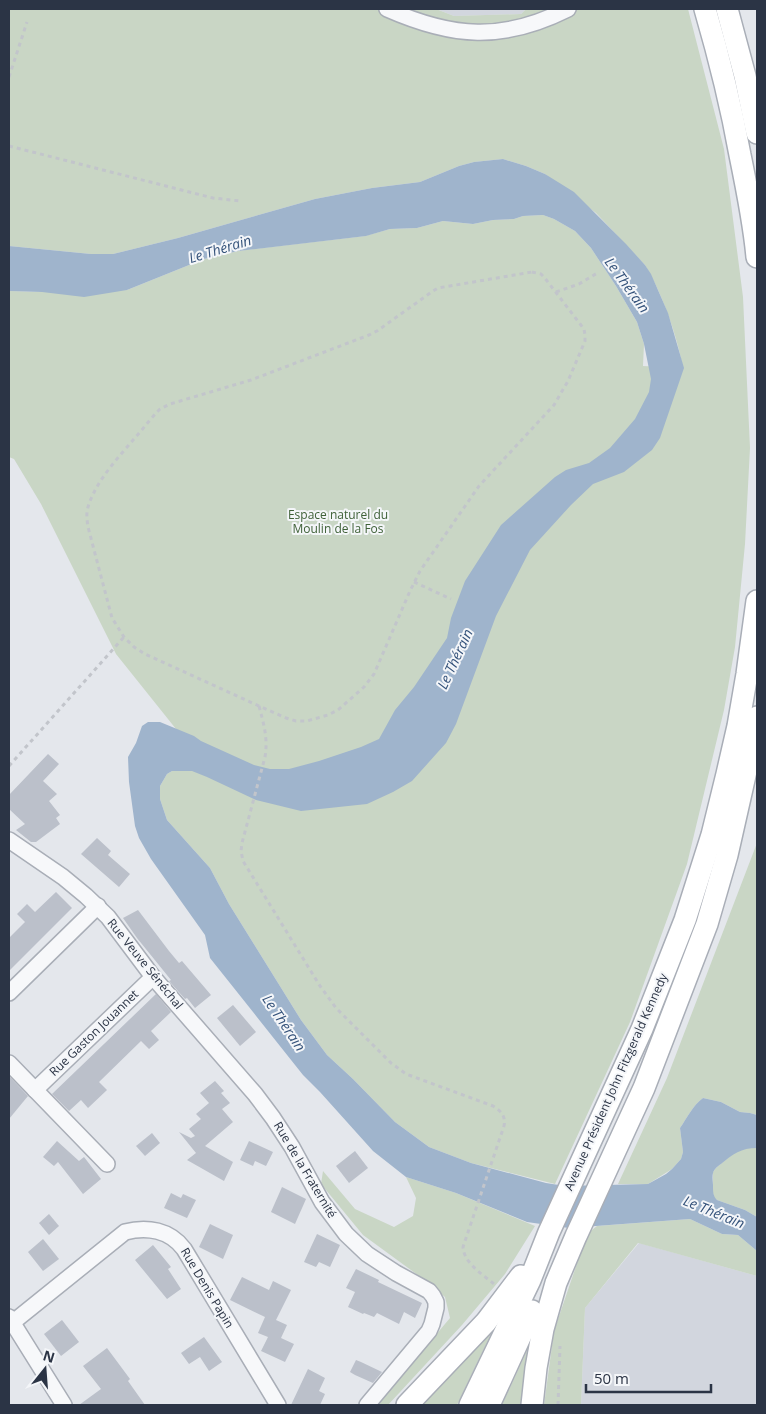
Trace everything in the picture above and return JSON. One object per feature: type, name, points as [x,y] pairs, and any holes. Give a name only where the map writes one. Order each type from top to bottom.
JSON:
[{"type":"main road","points":[[705,9],[732,110],[748,193],[757,257]]},
{"type":"main road","points":[[726,9],[745,76],[757,132]]},
{"type":"main road","name":"Avenue Président John Fitzgerald Kennedy","points":[[587,1182],[685,920],[699,876],[719,806],[738,726],[757,601]]},
{"type":"main road","name":"Avenue Président John Fitzgerald Kennedy","points":[[489,1405],[587,1182],[674,1010],[707,924],[720,880],[757,717]]},
{"type":"main road","points":[[407,1405],[486,1322],[525,1271],[563,1236]]},
{"type":"main road","points":[[532,1405],[539,1348],[546,1315],[556,1283],[563,1236]]},
{"type":"main road","name":"Avenue Président John Fitzgerald Kennedy","points":[[470,1405],[530,1280],[563,1236]]},
{"type":"street","points":[[387,9],[442,29],[469,33],[509,30],[537,22],[568,9]]},
{"type":"street","name":"Rue Veuve Sénéchal","points":[[9,840],[63,877],[98,906],[153,976],[265,1107]]},
{"type":"street","points":[[9,993],[98,906]]},
{"type":"street","name":"Rue Gaston Jouannet","points":[[35,1090],[153,976]]},
{"type":"street","points":[[9,1063],[107,1164]]},
{"type":"street","name":"Rue de la Fraternité","points":[[265,1107],[282,1130],[322,1202],[346,1234],[367,1254],[429,1291],[436,1302],[435,1314],[429,1331],[367,1405]]},
{"type":"street","name":"Rue Denis Papin","points":[[11,1320],[125,1232],[140,1229],[165,1233],[173,1237],[184,1249],[278,1405]]},
{"type":"street","points":[[11,1320],[64,1405]]},
{"type":"path","points":[[9,77],[27,22]]},
{"type":"path","points":[[9,146],[213,198],[240,201]]},
{"type":"path","points":[[532,272],[541,274],[584,329],[584,341],[568,382],[547,413],[489,474],[470,497],[414,582],[374,674],[364,687],[338,710],[328,715],[307,721],[286,718],[145,654],[124,637],[112,618],[86,516],[88,507],[103,478],[160,409],[170,404],[251,380],[369,335],[384,327],[433,291],[444,287],[532,272]]},
{"type":"path","points":[[556,292],[579,284],[599,272]]},
{"type":"path","points":[[414,582],[452,599]]},
{"type":"path","points":[[9,766],[124,637]]},
{"type":"path","points":[[259,706],[267,737],[265,757],[241,850],[243,861],[336,1008],[398,1069],[406,1074],[492,1106],[505,1117],[504,1126],[464,1241],[463,1254],[467,1260],[507,1296]]},
{"type":"shaded area","points":[[436,9],[526,9],[521,14],[454,16]]},
{"type":"shaded area","points":[[639,1243],[757,1276],[757,1405],[581,1405],[585,1308]]},
{"type":"green space","name":"Espace naturel du Moulin de la Fos","points":[[9,9],[436,9],[454,16],[521,14],[526,9],[688,9],[724,149],[743,297],[750,448],[745,544],[735,647],[724,710],[687,864],[630,1022],[555,1184],[471,1163],[429,1147],[395,1122],[327,1055],[301,1020],[229,904],[210,868],[167,820],[160,799],[160,786],[167,774],[172,771],[191,771],[176,729],[116,654],[41,504],[14,459],[9,457],[9,291],[127,290],[204,259],[238,251],[365,236],[390,229],[417,228],[443,221],[473,224],[493,220],[514,219],[523,216],[543,215],[575,231],[591,248],[637,322],[644,344],[643,366],[683,368],[673,328],[657,288],[645,265],[596,213],[545,174],[503,159],[474,162],[459,166],[420,182],[372,188],[315,199],[178,238],[113,254],[91,254],[9,246]]},
{"type":"green space","points":[[757,843],[757,1115],[740,1112],[721,1102],[703,1098],[693,1108],[680,1128],[683,1152],[681,1159],[672,1169],[648,1184],[618,1184],[667,1078]]},
{"type":"green space","points":[[748,1148],[757,1148],[757,1217],[745,1210],[717,1200],[714,1198],[713,1193],[713,1172],[716,1168],[735,1152]]},
{"type":"green space","points":[[323,1171],[355,1209],[394,1227],[413,1216],[416,1198],[406,1177],[456,1193],[535,1226],[505,1274],[462,1325],[388,1405],[377,1405],[450,1318],[445,1297],[363,1235],[321,1184]]},
{"type":"green space","points":[[690,1219],[722,1234],[738,1235],[757,1251],[757,1276],[638,1243],[585,1308],[581,1405],[544,1405],[554,1331],[587,1234],[597,1226]]},
{"type":"green space","points":[[499,1317],[457,1405],[416,1405]]},
{"type":"green space","points":[[530,1344],[526,1405],[502,1405]]},
{"type":"water","name":"Le Thérain","points":[[503,159],[545,174],[574,192],[626,244],[651,274],[668,313],[684,368],[660,438],[652,450],[624,472],[593,484],[530,550],[496,616],[456,724],[446,743],[412,781],[367,804],[301,811],[256,800],[192,771],[172,771],[167,774],[160,786],[160,799],[167,820],[210,868],[229,904],[301,1020],[327,1055],[395,1122],[429,1147],[471,1163],[546,1183],[565,1186],[648,1184],[666,1174],[681,1159],[683,1152],[680,1128],[696,1104],[703,1098],[721,1102],[740,1112],[757,1115],[757,1148],[742,1150],[733,1155],[715,1169],[713,1178],[714,1194],[717,1200],[745,1210],[757,1217],[757,1251],[738,1235],[722,1234],[690,1219],[569,1228],[527,1222],[456,1193],[406,1177],[373,1151],[303,1075],[210,958],[205,935],[151,859],[139,838],[135,826],[129,782],[128,757],[136,743],[142,726],[148,722],[160,722],[254,765],[270,769],[289,769],[319,761],[379,739],[395,710],[414,687],[447,638],[451,618],[465,581],[501,525],[555,477],[566,470],[589,463],[610,448],[635,419],[649,392],[651,379],[644,344],[637,322],[591,248],[575,231],[543,215],[523,216],[514,219],[493,220],[473,224],[443,221],[417,228],[390,229],[366,236],[238,251],[204,259],[127,290],[84,297],[42,292],[9,291],[9,246],[91,254],[113,254],[178,238],[315,199],[372,188],[420,182],[459,166],[474,162]]},
{"type":"building","points":[[48,754],[59,764],[43,781],[57,794],[49,801],[60,815],[56,818],[60,824],[36,842],[31,842],[16,830],[25,824],[9,809],[9,795]]},
{"type":"building","points":[[97,838],[111,851],[108,855],[130,874],[119,887],[81,854]]},
{"type":"building","points":[[56,892],[72,908],[9,971],[9,938],[25,922],[17,914],[27,904],[35,912]]},
{"type":"building","points":[[138,910],[179,963],[182,961],[211,995],[195,1008],[169,981],[171,980],[123,918]]},
{"type":"building","points":[[156,994],[171,1012],[151,1031],[159,1040],[149,1049],[141,1041],[99,1082],[107,1090],[88,1108],[81,1100],[69,1111],[52,1094]]},
{"type":"building","points":[[233,1005],[256,1032],[240,1046],[217,1018]]},
{"type":"building","points":[[9,1076],[28,1096],[9,1119]]},
{"type":"building","points":[[215,1081],[224,1091],[221,1093],[230,1103],[222,1109],[233,1122],[205,1146],[233,1162],[224,1181],[187,1160],[196,1153],[179,1132],[191,1138],[195,1136],[189,1129],[201,1119],[196,1114],[209,1103],[200,1093]]},
{"type":"building","points":[[152,1133],[160,1143],[145,1156],[136,1146]]},
{"type":"building","points":[[57,1141],[79,1161],[84,1157],[101,1179],[83,1194],[58,1162],[54,1166],[43,1157]]},
{"type":"building","points":[[249,1141],[273,1152],[266,1166],[255,1161],[253,1166],[240,1160]]},
{"type":"building","points":[[355,1151],[368,1168],[349,1183],[336,1166]]},
{"type":"building","points":[[282,1187],[306,1199],[295,1224],[271,1212]]},
{"type":"building","points":[[171,1193],[181,1198],[183,1194],[196,1200],[187,1218],[164,1208]]},
{"type":"building","points":[[49,1214],[59,1226],[49,1235],[39,1223]]},
{"type":"building","points":[[210,1224],[233,1235],[223,1259],[199,1247]]},
{"type":"building","points":[[317,1234],[340,1245],[330,1267],[319,1262],[316,1267],[304,1262]]},
{"type":"building","points":[[43,1239],[59,1259],[43,1271],[28,1252]]},
{"type":"building","points":[[153,1245],[171,1267],[168,1269],[181,1289],[167,1299],[135,1260]]},
{"type":"building","points":[[356,1269],[422,1303],[415,1318],[404,1312],[399,1324],[377,1313],[374,1317],[348,1307],[355,1292],[346,1288]]},
{"type":"building","points":[[242,1277],[269,1290],[273,1281],[291,1290],[276,1320],[287,1325],[281,1338],[294,1344],[285,1362],[261,1351],[268,1337],[258,1333],[265,1317],[230,1300]]},
{"type":"building","points":[[62,1320],[79,1342],[61,1356],[44,1334]]},
{"type":"building","points":[[204,1337],[222,1362],[209,1371],[200,1357],[189,1364],[181,1353]]},
{"type":"building","points":[[107,1348],[130,1379],[128,1381],[145,1405],[79,1405],[101,1389],[83,1366]]},
{"type":"building","points":[[356,1360],[382,1372],[373,1383],[355,1375],[350,1372]]},
{"type":"building","points":[[308,1369],[325,1378],[319,1391],[325,1394],[320,1405],[291,1405]]}]
